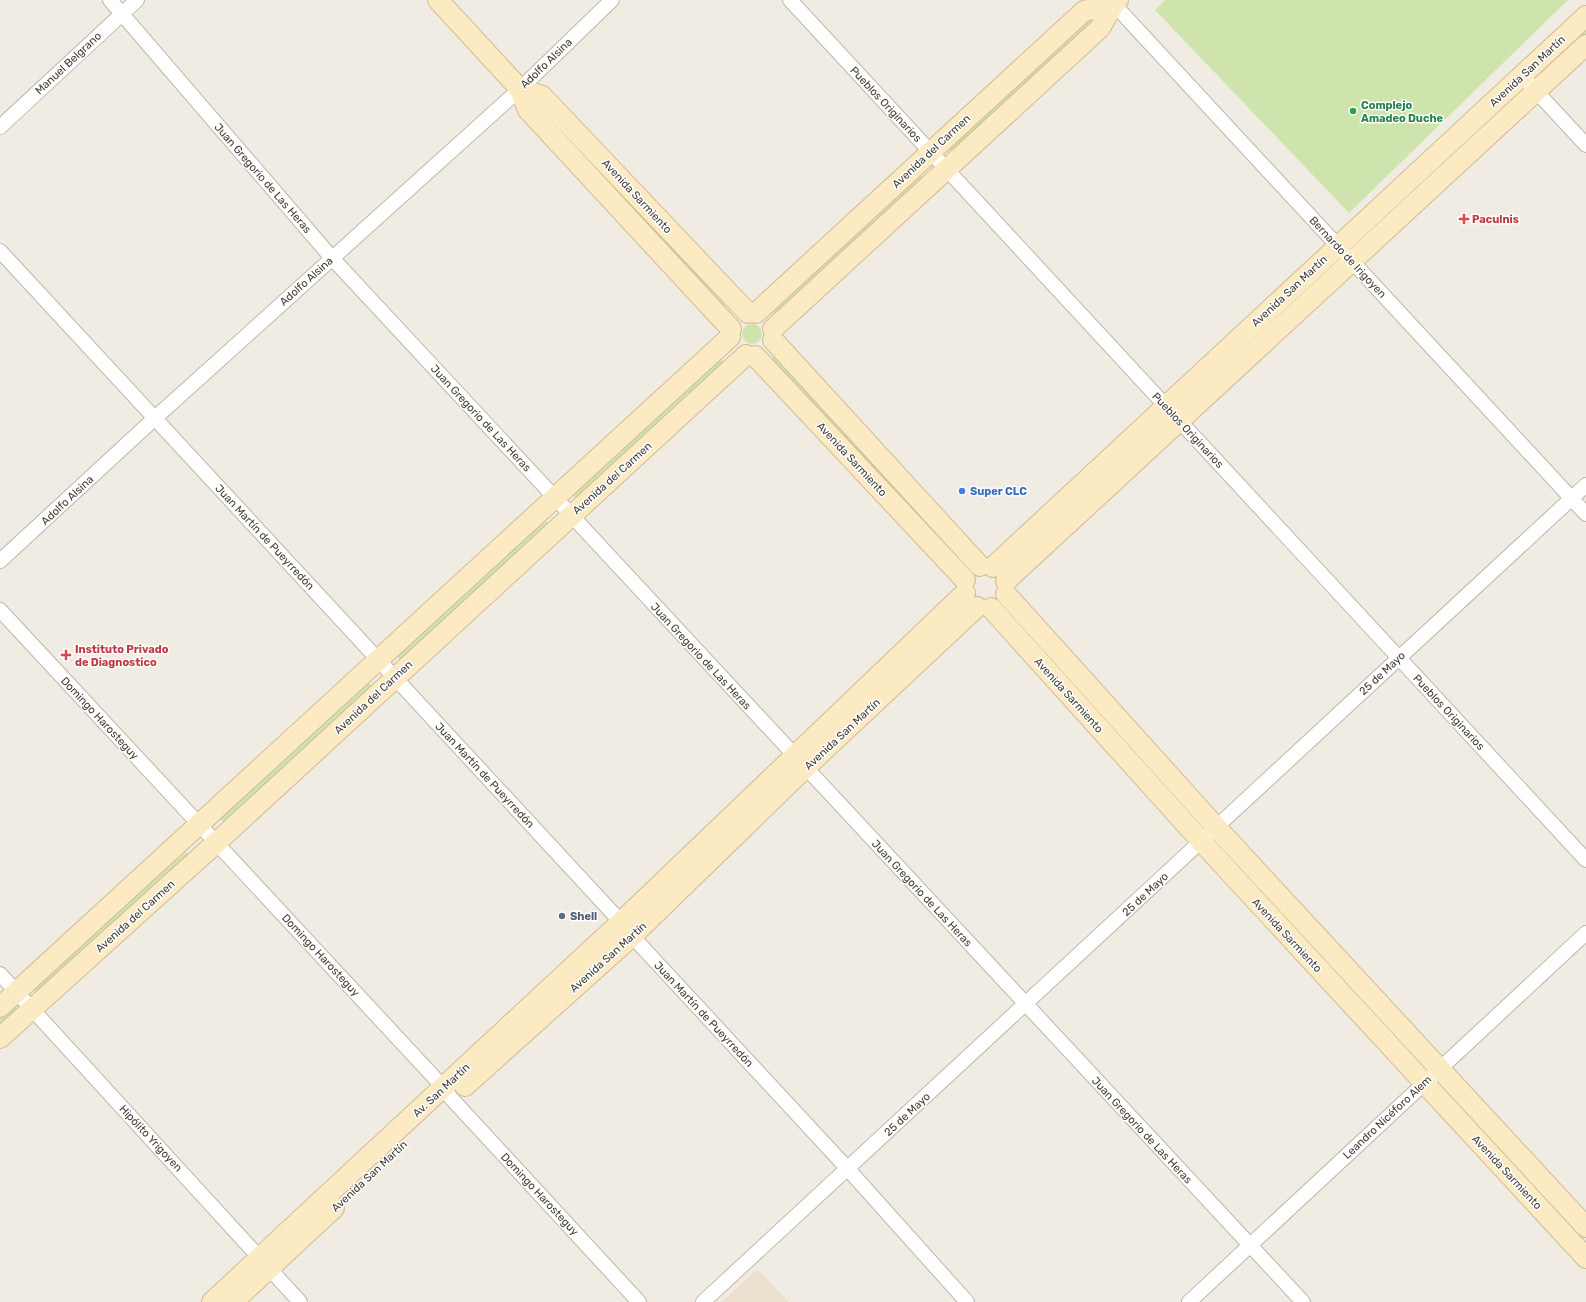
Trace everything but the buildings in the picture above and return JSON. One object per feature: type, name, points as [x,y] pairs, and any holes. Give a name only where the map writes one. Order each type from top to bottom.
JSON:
[{"type":"main road","name":"Avenida Sarmiento","points":[[438,0],[520,89],[528,110],[731,333]]},
{"type":"main road","name":"Avenida del Carmen","points":[[752,313],[1084,11],[1114,1]]},
{"type":"main road","points":[[731,333],[734,346],[741,353],[750,356],[766,351],[773,335],[946,170],[1100,28],[1114,1]]},
{"type":"main road","name":"Avenida San Martín","points":[[996,577],[1172,413],[1338,246],[1586,16]]},
{"type":"main road","name":"Avenida San Martín","points":[[1172,413],[1352,261],[1586,44]]},
{"type":"main road","name":"Avenida Sarmiento","points":[[520,89],[542,96],[752,313]]},
{"type":"main road","points":[[0,1007],[554,498],[731,333],[739,317],[752,313],[767,319],[773,335]]},
{"type":"main road","name":"Avenida Sarmiento","points":[[773,335],[996,577],[1216,827],[1586,1227]]},
{"type":"main road","name":"Avenida Sarmiento","points":[[750,356],[1586,1258]]},
{"type":"main road","name":"Avenida del Carmen","points":[[0,1038],[216,843],[570,516],[750,356]]},
{"type":"main road","points":[[972,570],[996,577],[1000,603],[975,597],[972,570]]},
{"type":"main road","name":"Avenida San Martín","points":[[212,1302],[265,1262],[626,929],[800,761],[975,597]]},
{"type":"main road","name":"Avenida San Martín","points":[[234,1302],[265,1262]]},
{"type":"street","name":"Juan Gregorio de Las Heras","points":[[110,0],[332,258],[570,516],[1303,1302]]},
{"type":"street","name":"Manuel Belgrano","points":[[0,127],[137,0]]},
{"type":"street","name":"Adolfo Alsina","points":[[0,561],[155,418],[520,89],[612,0]]},
{"type":"street","name":"Pueblos Originarios","points":[[790,0],[1586,860]]},
{"type":"street","name":"Bernardo de Irigoyen","points":[[1114,1],[1586,514]]},
{"type":"street","points":[[1522,76],[1586,145]]},
{"type":"street","name":"Juan Martín de Pueyrredón","points":[[0,251],[847,1168],[967,1302]]},
{"type":"street","name":"25 de Mayo","points":[[703,1302],[1586,485]]},
{"type":"street","name":"Domingo Harosteguy","points":[[0,610],[448,1093],[639,1302]]},
{"type":"street","name":"Leandro Nicéforo Alem","points":[[1189,1302],[1586,933]]},
{"type":"street","name":"Hipólito Yrigoyen","points":[[0,974],[300,1302]]},
{"type":"shaded area","points":[[757,1269],[789,1302],[722,1302]]},
{"type":"green space","name":"Complejo Amadeo Duche","points":[[1165,0],[1568,0],[1349,213],[1155,10]]},
{"type":"green space","points":[[1095,12],[1101,18],[953,154],[947,148]]},
{"type":"green space","points":[[1586,25],[1586,36],[1544,74],[1539,68]]},
{"type":"green space","points":[[539,102],[726,306],[722,309],[536,106]]},
{"type":"green space","points":[[919,173],[924,179],[776,315],[770,309]]},
{"type":"green space","points":[[752,324],[759,327],[762,334],[759,341],[752,344],[745,341],[742,334],[745,327]]},
{"type":"green space","points":[[774,356],[960,560],[957,563],[771,360]]},
{"type":"green space","points":[[719,358],[725,364],[577,500],[571,494]]},
{"type":"green space","points":[[544,519],[550,525],[401,661],[396,655]]},
{"type":"green space","points":[[368,682],[374,688],[226,824],[220,818]]},
{"type":"green space","points":[[1226,850],[1413,1053],[1410,1056],[1223,852]]},
{"type":"green space","points":[[186,852],[191,858],[40,994],[32,989]]},
{"type":"green space","points":[[14,1005],[20,1011],[0,1029],[0,1018]]},
{"type":"green space","points":[[1445,1088],[1586,1242],[1586,1249],[1442,1091]]},
{"type":"place","name":"Complejo Amadeo Duche","points":[[1353,111]]},
{"type":"place","name":"Paculnis","points":[[1464,219]]},
{"type":"place","name":"Super CLC","points":[[962,491]]},
{"type":"place","name":"Instituto Privado de Diagnostico","points":[[66,655]]},
{"type":"place","name":"Shell","points":[[562,916]]}]
